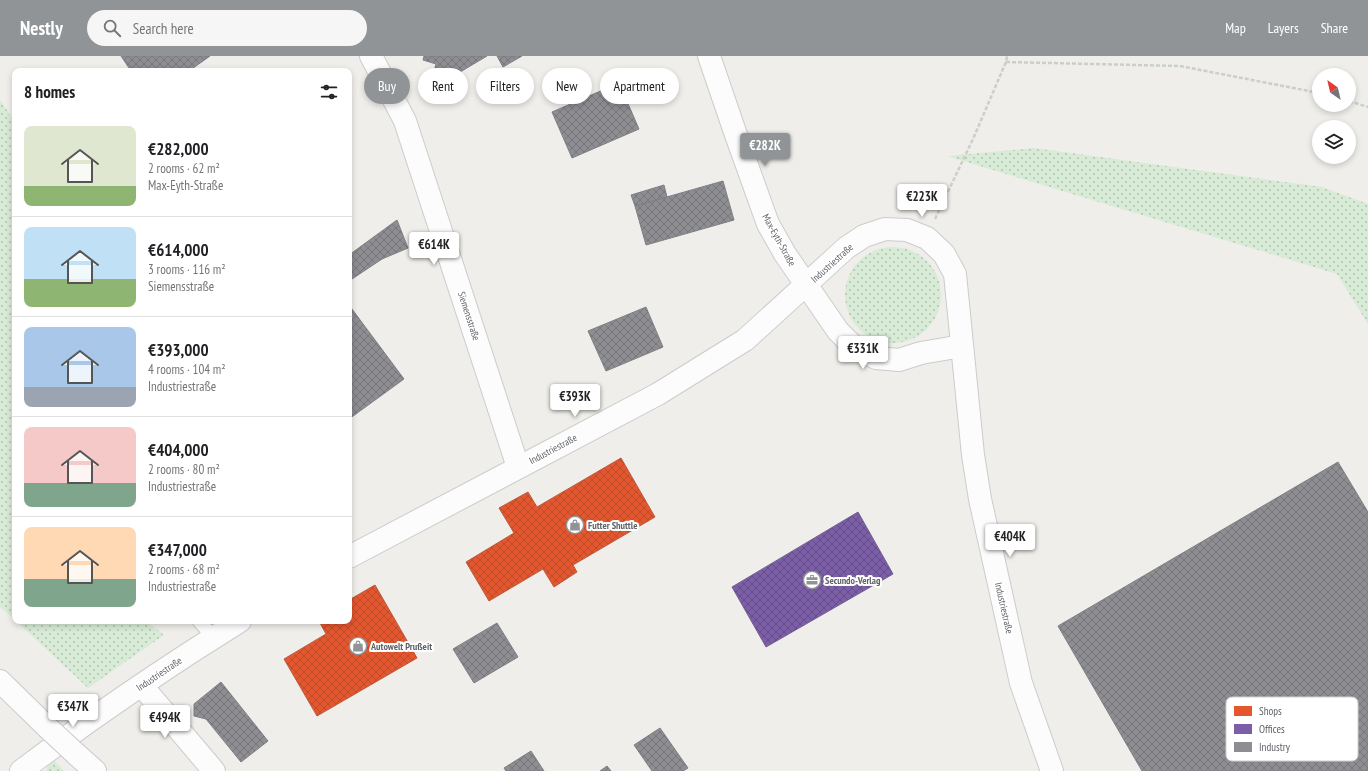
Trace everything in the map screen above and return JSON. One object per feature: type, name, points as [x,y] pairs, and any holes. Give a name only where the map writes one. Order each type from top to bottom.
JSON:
[{"type":"street","name":"Siemensstraße","points":[[370,56],[405,121],[518,467]]},
{"type":"street","name":"Max-Eyth-Straße","points":[[709,56],[768,224],[806,286]]},
{"type":"street","name":"Industriestraße","points":[[352,555],[658,394],[745,340],[846,248],[864,236],[885,229],[907,230],[927,238],[944,254],[955,274],[973,455],[980,499],[1021,683],[1052,771]]},
{"type":"street","name":"Industriestraße","points":[[806,286],[854,348],[876,358],[899,360],[921,353],[962,346]]},
{"type":"street","name":"Industriestraße","points":[[21,771],[62,740],[235,624]]},
{"type":"street","points":[[0,681],[82,763],[95,771]]},
{"type":"street","points":[[142,686],[214,771]]},
{"type":"lane","points":[[202,624],[214,638]]},
{"type":"path","points":[[927,238],[973,139],[1006,62],[1007,56]]},
{"type":"path","points":[[1006,62],[1180,66],[1312,92]]},
{"type":"path","points":[[1356,103],[1368,107]]},
{"type":"green space","points":[[0,100],[12,118],[12,617],[0,607]]},
{"type":"green space","points":[[1034,148],[1322,187],[1368,204],[1368,324],[1337,274],[947,156]]},
{"type":"green space","points":[[893,247],[911,251],[920,255],[927,261],[933,268],[937,277],[941,295],[937,313],[933,322],[927,329],[920,335],[911,339],[893,343],[875,339],[866,335],[859,329],[853,322],[849,313],[845,295],[849,277],[853,268],[859,261],[866,255],[875,251]]},
{"type":"green space","points":[[19,624],[150,624],[164,635],[88,688]]},
{"type":"green space","points":[[54,760],[64,771],[46,771],[48,765]]},
{"type":"building: Shops","name":"Futter Shuttle","points":[[621,458],[655,517],[573,565],[577,572],[554,587],[543,569],[489,601],[466,562],[514,533],[499,508],[528,492],[537,507]]},
{"type":"building: Shops","name":"Autowelt Prußeit","points":[[375,585],[417,658],[317,716],[284,659],[326,634],[321,624],[352,624],[352,598]]},
{"type":"building: Offices","name":"Secundo-Verlag","points":[[858,512],[893,574],[766,647],[732,587]]},
{"type":"building: Industry","points":[[121,56],[210,56],[193,68],[129,68]]},
{"type":"building: Industry","points":[[424,56],[487,56],[467,68],[435,68],[436,64],[423,60]]},
{"type":"building: Industry","points":[[497,56],[522,56],[503,67]]},
{"type":"building: Industry","points":[[600,91],[600,104],[628,104],[639,129],[572,158],[552,112],[570,104],[592,104],[592,95]]},
{"type":"building: Industry","points":[[723,181],[734,220],[646,245],[635,206]]},
{"type":"building: Industry","points":[[664,185],[667,197],[635,206],[631,195]]},
{"type":"building: Industry","points":[[397,220],[408,248],[382,259],[352,279],[352,253]]},
{"type":"building: Industry","points":[[646,307],[663,347],[606,371],[588,331]]},
{"type":"building: Industry","points":[[352,309],[404,379],[352,417]]},
{"type":"building: Industry","points":[[1338,462],[1368,512],[1368,771],[1142,771],[1058,626]]},
{"type":"building: Industry","points":[[497,623],[518,657],[474,683],[453,649]]},
{"type":"building: Industry","points":[[221,682],[268,741],[241,762],[206,719],[194,716],[194,704]]},
{"type":"building: Industry","points":[[660,728],[688,768],[683,771],[652,771],[634,745]]},
{"type":"building: Industry","points":[[531,751],[544,771],[506,771],[504,768]]},
{"type":"building: Industry","points":[[607,766],[611,771],[600,771]]},
{"type":"place","name":"Futter Shuttle","points":[[575,525]]},
{"type":"place","name":"Secundo-Verlag","points":[[812,580]]},
{"type":"place","name":"Autowelt Prußeit","points":[[358,646]]}]
